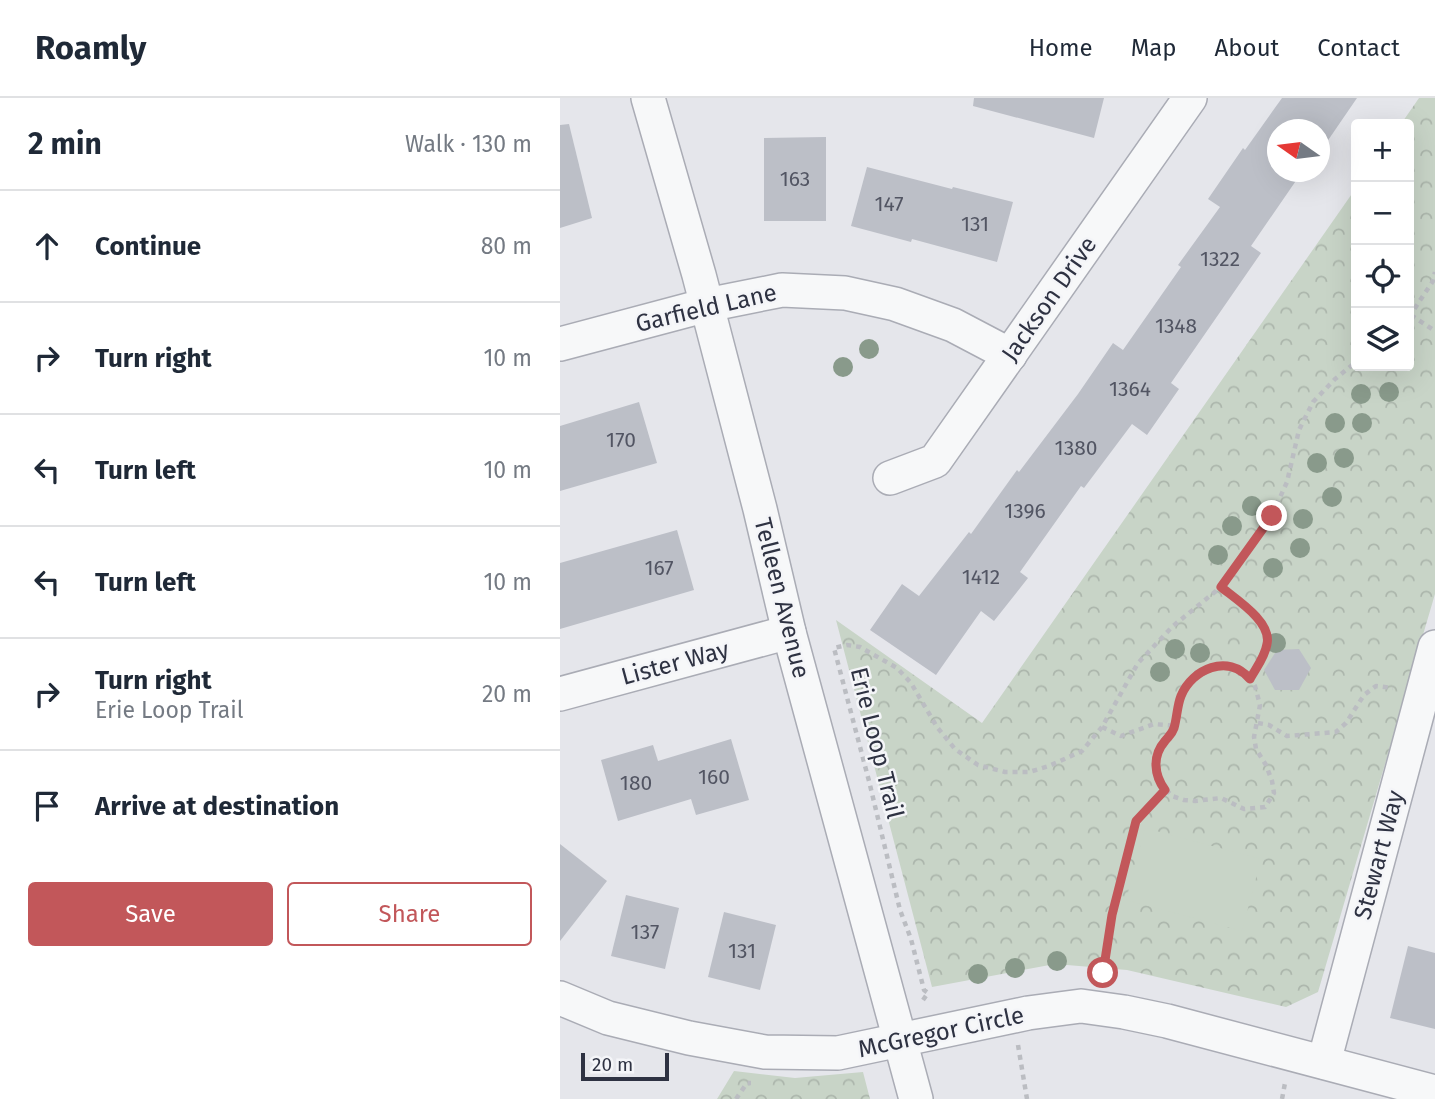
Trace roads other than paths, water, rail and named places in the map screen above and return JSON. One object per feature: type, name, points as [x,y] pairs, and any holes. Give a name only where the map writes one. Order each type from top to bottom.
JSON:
[{"type":"street","name":"Telleen Avenue","points":[[648,98],[706,305],[760,509],[789,632],[916,1099]]},
{"type":"street","name":"Jackson Drive","points":[[890,478],[935,461],[1190,98]]},
{"type":"street","name":"Garfield Lane","points":[[560,344],[706,305],[782,290],[845,293],[895,304],[953,326],[1010,355]]},
{"type":"street","name":"Lister Way","points":[[560,694],[789,632]]},
{"type":"street","name":"Stewart Way","points":[[1324,1062],[1425,727],[1435,647]]},
{"type":"street","name":"McGregor Circle","points":[[560,998],[608,1018],[689,1038],[765,1052],[838,1053],[1028,1013],[1081,1006],[1167,1021],[1435,1092]]}]
